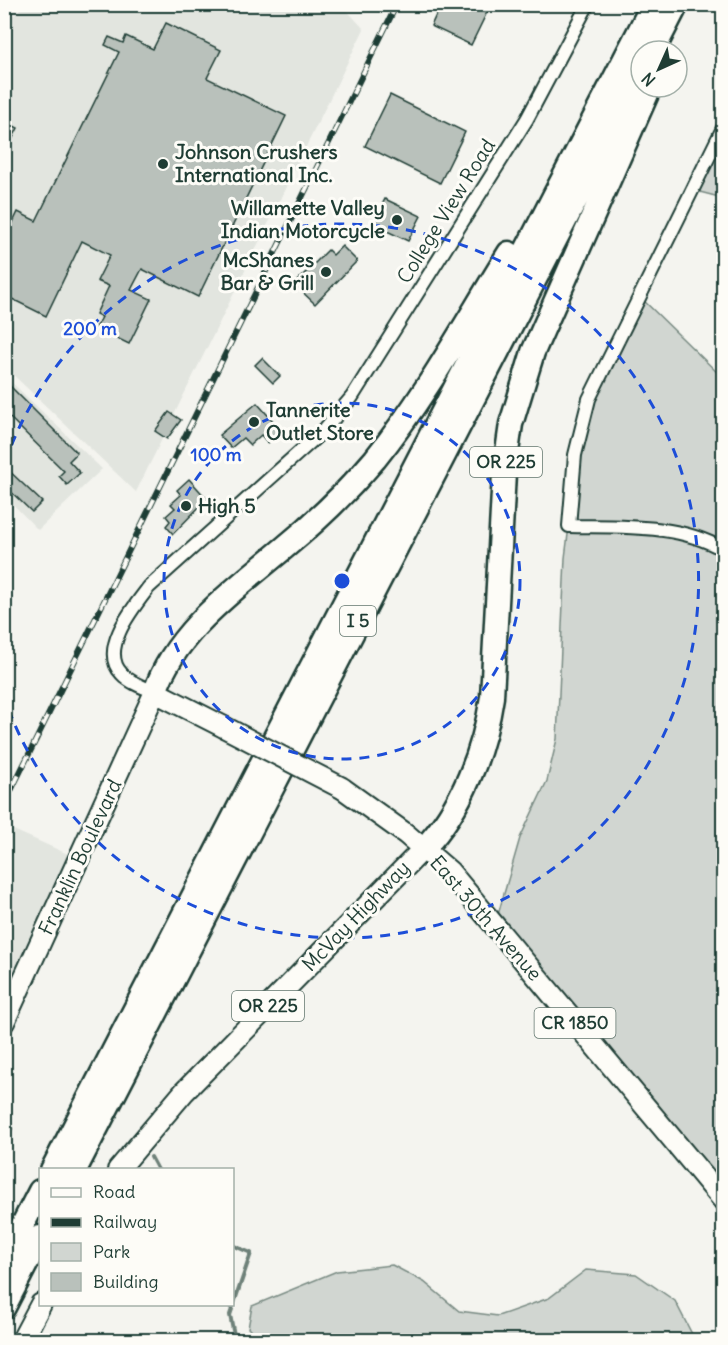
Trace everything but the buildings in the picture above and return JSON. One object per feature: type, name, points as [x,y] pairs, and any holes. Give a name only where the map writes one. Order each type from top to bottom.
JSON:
[{"type":"highway","name":"I 5","points":[[53,1168],[653,4]]},
{"type":"highway","points":[[659,39],[677,4]]},
{"type":"highway","points":[[671,39],[687,4]]},
{"type":"highway","name":"I 5","points":[[76,1168],[629,97]]},
{"type":"highway","name":"OR 225","points":[[424,848],[440,831],[451,812],[479,755],[488,724],[492,697],[504,474],[511,424],[522,384],[533,352],[645,99]]},
{"type":"highway","points":[[155,692],[174,655],[193,630],[233,591],[338,500],[402,423],[600,110]]},
{"type":"highway","points":[[4,1261],[39,1193]]},
{"type":"highway","points":[[4,1307],[39,1239]]},
{"type":"main road","name":"East 30th Avenue","points":[[155,692],[342,788],[424,848],[457,880],[723,1202]]},
{"type":"main road","name":"Franklin Boulevard","points":[[4,1022],[155,692]]},
{"type":"main road","name":"McVay Highway","points":[[120,1168],[184,1092],[424,848]]},
{"type":"main road","points":[[22,1341],[40,1306]]},
{"type":"street","name":"College View Road","points":[[155,692],[123,675],[113,661],[114,645],[135,604],[148,587],[324,430],[352,397],[527,119],[588,4]]},
{"type":"street","points":[[723,126],[589,399],[575,455],[569,526],[649,528],[706,539],[723,550]]},
{"type":"shaded area","points":[[341,4],[364,29],[136,492],[5,367],[4,24],[24,5]]},
{"type":"shaded area","points":[[4,375],[102,469],[38,530],[5,496]]},
{"type":"shaded area","points":[[9,828],[70,855],[39,927],[5,996],[4,837]]},
{"type":"green space","points":[[723,126],[723,198],[692,190]]},
{"type":"green space","points":[[639,296],[723,378],[723,1201],[495,925],[520,838],[547,781],[557,739],[565,558],[581,431]]},
{"type":"green space","points":[[392,1265],[424,1282],[459,1311],[498,1316],[549,1298],[586,1270],[636,1274],[675,1301],[695,1340],[260,1340],[248,1328],[252,1306],[337,1271]]},
{"type":"waterway","points":[[4,1128],[11,1129]]},
{"type":"waterway","points":[[151,1157],[157,1168]]},
{"type":"waterway","points":[[234,1246],[251,1253],[234,1303]]},
{"type":"waterway","points":[[233,1306],[230,1315],[235,1340]]},
{"type":"railway","points":[[4,805],[397,4]]},
{"type":"place","name":"Johnson Crushers International Inc.","points":[[163,164]]},
{"type":"place","name":"Willamette Valley Indian Motorcycle","points":[[397,220]]},
{"type":"place","name":"McShanes Bar & Grill","points":[[326,272]]},
{"type":"place","name":"Tannerite Outlet Store","points":[[254,422]]},
{"type":"place","name":"High 5","points":[[186,506]]}]
